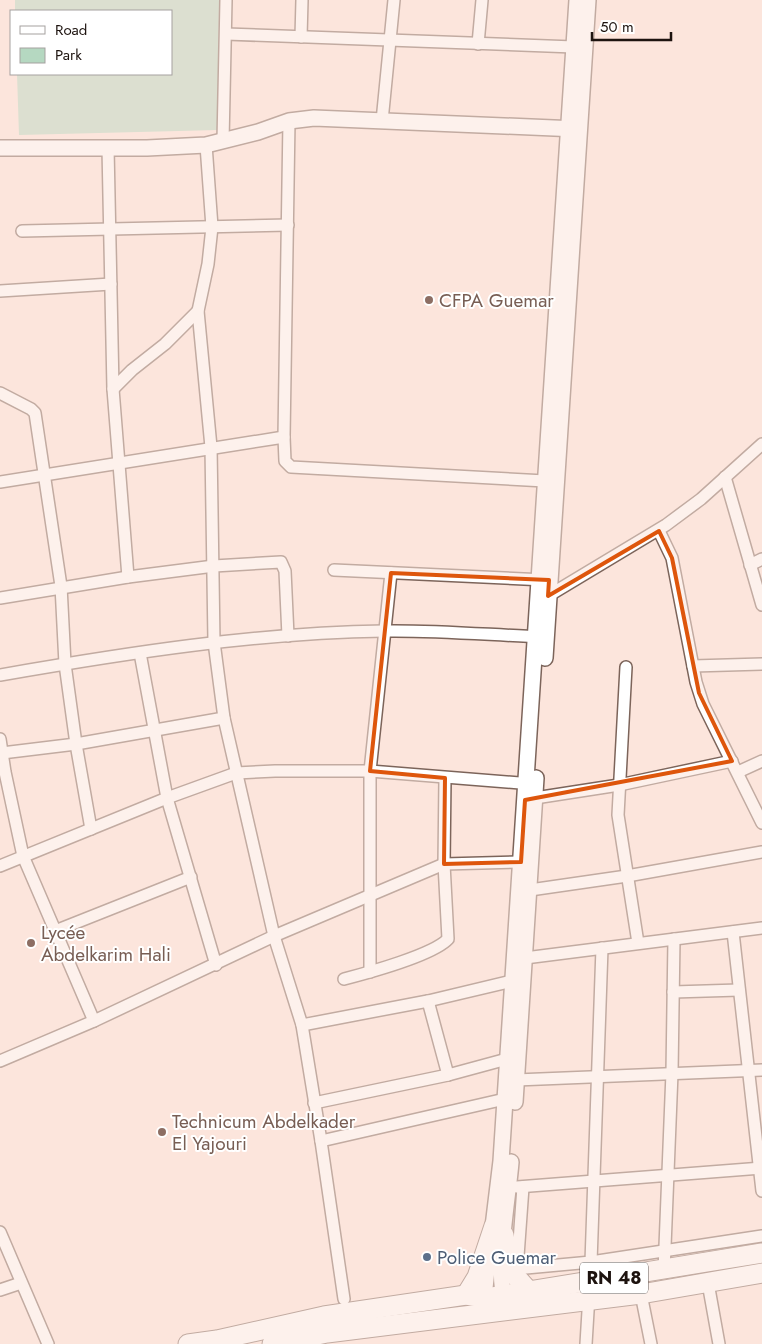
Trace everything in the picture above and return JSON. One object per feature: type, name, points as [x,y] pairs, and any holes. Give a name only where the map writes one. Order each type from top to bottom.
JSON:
[{"type":"highway","points":[[499,1230],[510,1270],[529,1291]]},
{"type":"highway","points":[[466,1295],[477,1277],[499,1230]]},
{"type":"highway","name":"RN 48","points":[[272,1344],[466,1295],[497,1303],[529,1291],[762,1253]]},
{"type":"highway","name":"RN 48","points":[[188,1344],[325,1331],[497,1303],[589,1301],[762,1273]]},
{"type":"street","points":[[223,141],[226,0]]},
{"type":"street","points":[[301,37],[302,0]]},
{"type":"street","points":[[382,121],[392,42],[394,0]]},
{"type":"street","points":[[478,44],[482,0]]},
{"type":"street","points":[[577,0],[574,47],[574,129],[544,580],[532,789],[530,890],[516,1080],[518,1256],[521,1266],[530,1269],[591,1262],[762,1236]]},
{"type":"street","points":[[541,637],[548,596],[544,580],[545,481],[574,129],[588,0]]},
{"type":"street","points":[[226,34],[392,42],[574,47]]},
{"type":"street","points":[[0,148],[108,148],[206,145],[289,121],[314,118],[574,129]]},
{"type":"street","points":[[289,121],[285,461],[291,468],[545,481]]},
{"type":"street","points":[[206,145],[212,227],[208,264],[198,311],[211,447],[214,642],[224,718],[236,773],[274,936],[302,1025],[344,1299]]},
{"type":"street","points":[[108,148],[113,389],[117,463],[128,577]]},
{"type":"street","points":[[22,232],[288,225]]},
{"type":"street","points":[[0,291],[111,284]]},
{"type":"street","points":[[113,389],[132,370],[165,344],[198,311]]},
{"type":"street","points":[[0,393],[35,412],[61,586],[66,664],[76,744],[91,829]]},
{"type":"street","points":[[0,482],[45,473],[284,436]]},
{"type":"street","points":[[548,596],[659,531],[762,444]]},
{"type":"street","points":[[725,477],[762,605]]},
{"type":"street","points":[[659,531],[672,558],[693,666],[703,704],[762,822]]},
{"type":"street","points":[[750,564],[762,559]]},
{"type":"street","points":[[0,598],[61,586],[128,577],[214,566],[281,562],[285,571],[288,636]]},
{"type":"street","points":[[334,570],[544,580]]},
{"type":"street","points":[[370,972],[368,896],[370,771],[391,573]]},
{"type":"street","points":[[0,675],[214,642],[288,636],[384,631],[541,637]]},
{"type":"street","points":[[140,653],[167,798],[216,965]]},
{"type":"street","points":[[693,666],[762,664]]},
{"type":"street","points":[[626,667],[618,815],[638,943]]},
{"type":"street","points":[[2,753],[76,744],[224,718]]},
{"type":"street","points":[[0,739],[2,773],[24,856],[94,1021]]},
{"type":"street","points":[[0,866],[167,798],[236,773],[275,770],[370,771],[532,789],[619,786],[732,761]]},
{"type":"street","points":[[738,772],[762,761]]},
{"type":"street","points":[[344,979],[370,972],[440,946],[448,939],[444,864],[446,778]]},
{"type":"street","points":[[497,1303],[502,1254],[499,1230],[507,1060],[520,862],[532,789]]},
{"type":"street","points":[[530,890],[627,876],[762,852]]},
{"type":"street","points":[[0,1061],[94,1021],[274,936],[444,864],[520,862]]},
{"type":"street","points":[[55,931],[191,877]]},
{"type":"street","points":[[525,958],[762,928]]},
{"type":"street","points":[[733,932],[761,1168],[762,1191]]},
{"type":"street","points":[[664,1270],[672,1073],[674,939]]},
{"type":"street","points":[[586,1344],[589,1301],[588,1282],[591,1262],[602,948]]},
{"type":"street","points":[[302,1025],[428,1001],[512,981]]},
{"type":"street","points":[[673,992],[739,990]]},
{"type":"street","points":[[428,1001],[448,1075]]},
{"type":"street","points":[[314,1103],[448,1075],[507,1060]]},
{"type":"street","points":[[516,1080],[762,1070]]},
{"type":"street","points":[[321,1141],[505,1099]]},
{"type":"street","points":[[516,1187],[761,1168]]},
{"type":"street","points":[[499,1230],[516,1187]]},
{"type":"street","points":[[0,1232],[48,1344]]},
{"type":"street","points":[[0,1290],[22,1283]]},
{"type":"street","points":[[708,1283],[719,1344]]},
{"type":"street","points":[[641,1294],[651,1344]]},
{"type":"highlighted area","points":[[659,531],[672,558],[699,693],[732,761],[525,800],[521,862],[444,864],[445,778],[370,771],[391,573],[549,580],[548,596]]},
{"type":"green space","points":[[15,0],[219,0],[218,130],[19,135],[17,75],[172,75],[172,10],[15,10]]},
{"type":"place","name":"CFPA Guemar","points":[[429,300]]},
{"type":"place","name":"Lycée Abdelkarim Hali","points":[[31,943]]},
{"type":"place","name":"Technicum Abdelkader El Yajouri","points":[[162,1132]]},
{"type":"place","name":"Police Guemar","points":[[427,1257]]}]
